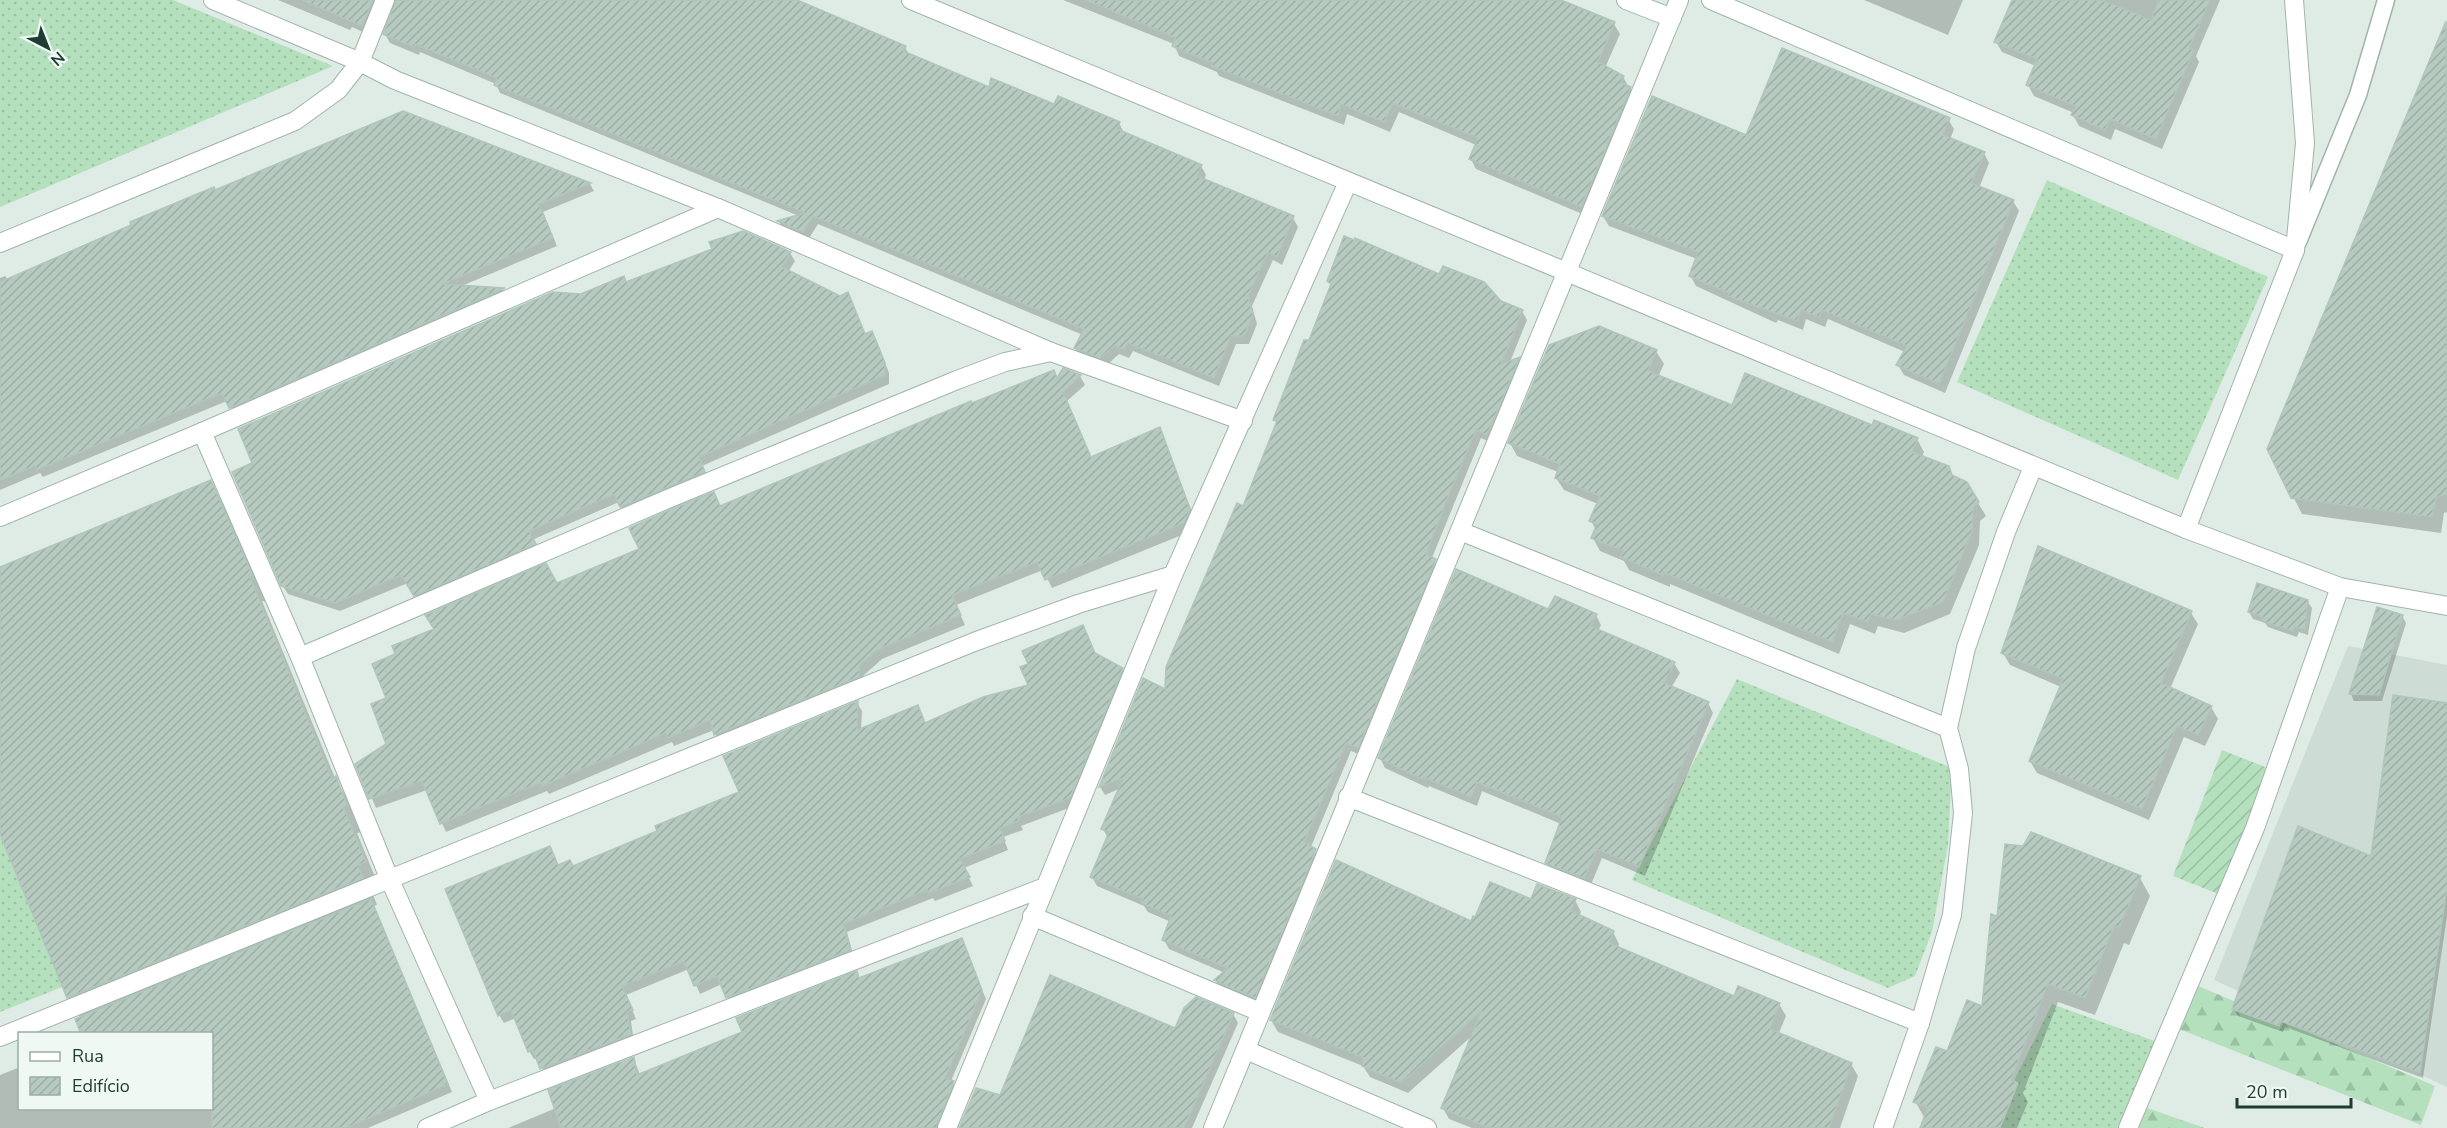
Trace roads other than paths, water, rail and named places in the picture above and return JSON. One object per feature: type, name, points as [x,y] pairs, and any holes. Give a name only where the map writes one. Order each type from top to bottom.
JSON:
[{"type":"street","points":[[213,0],[360,62],[395,80],[718,208],[1052,352],[1243,421]]},
{"type":"street","points":[[0,243],[295,121],[338,90],[360,62],[385,0]]},
{"type":"street","points":[[911,0],[1568,275],[2186,529],[2340,587],[2447,606]]},
{"type":"street","points":[[1626,0],[1672,18]]},
{"type":"street","points":[[1213,1128],[1348,797],[1568,275],[1679,0]]},
{"type":"street","points":[[1711,0],[2295,250]]},
{"type":"street","points":[[2186,529],[2295,250],[2305,143],[2294,0]]},
{"type":"street","points":[[947,1128],[1173,575],[1348,182]]},
{"type":"street","points":[[0,517],[718,208]]},
{"type":"street","points":[[300,657],[670,498],[957,380],[1005,362],[1052,352]]},
{"type":"street","points":[[202,432],[300,657],[389,878],[489,1101]]},
{"type":"street","points":[[1883,1128],[1920,1023],[1952,915],[1963,813],[1959,769],[1948,728],[1966,648],[2006,532],[2033,467]]},
{"type":"street","points":[[1460,531],[1948,728]]},
{"type":"street","points":[[0,1037],[974,642],[1078,604],[1173,575]]},
{"type":"street","points":[[2128,1128],[2255,828],[2340,587]]},
{"type":"street","points":[[1348,797],[1920,1023]]},
{"type":"street","points":[[427,1128],[489,1101],[1045,887]]},
{"type":"street","points":[[1032,916],[1260,1012]]},
{"type":"street","points":[[1246,1050],[1427,1128]]},
{"type":"lane","points":[[2295,250],[2358,95],[2386,0]]}]
